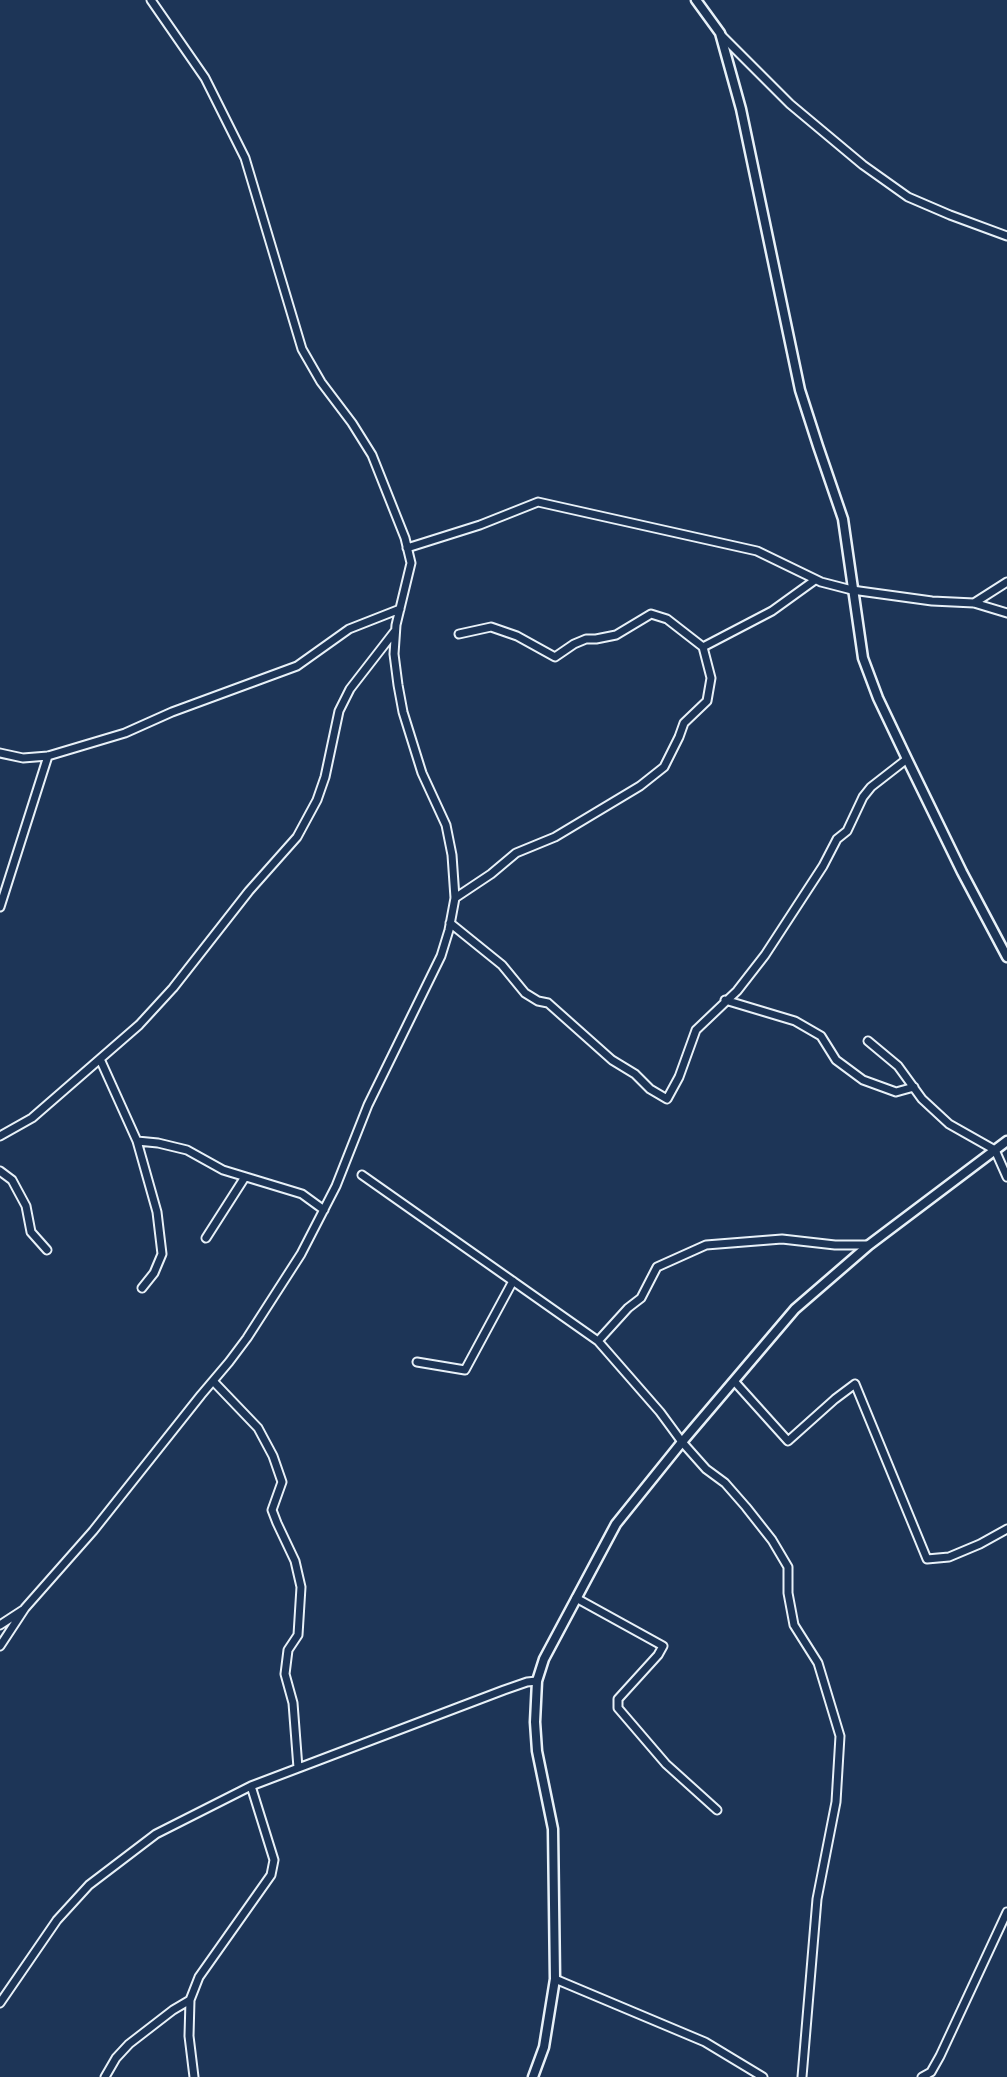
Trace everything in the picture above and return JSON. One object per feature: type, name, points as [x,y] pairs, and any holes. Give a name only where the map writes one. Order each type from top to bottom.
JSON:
[{"type":"street","points":[[0,1646],[25,1608],[93,1531],[247,1338],[301,1254],[336,1186],[368,1105],[441,956],[456,898],[452,855],[446,825],[422,773],[403,712],[394,654],[395,631],[411,564],[407,548],[372,455],[352,423],[321,382],[302,349],[245,158],[205,78],[152,0]]},
{"type":"street","points":[[696,0],[720,33],[790,104],[863,165],[908,197],[1007,236]]},
{"type":"street","points":[[720,33],[741,109],[800,390],[843,519],[863,658],[878,698],[907,759],[1007,957]]},
{"type":"street","points":[[407,548],[480,525],[538,502],[757,551],[815,580],[852,590],[974,603],[1007,613]]},
{"type":"street","points":[[703,647],[772,611],[815,580]]},
{"type":"street","points":[[974,603],[1007,582]]},
{"type":"street","points":[[0,753],[23,758],[48,756],[125,733],[172,712],[297,666],[349,629],[400,609]]},
{"type":"street","points":[[456,898],[491,874],[516,853],[555,837],[640,786],[664,767],[684,723],[707,701],[711,678],[703,647],[667,619],[651,614],[616,635],[586,639],[555,657],[517,636],[491,627],[459,634]]},
{"type":"street","points":[[0,1136],[32,1118],[131,1034],[155,1008],[249,891],[297,837],[317,800],[325,777],[339,711],[350,689],[395,631]]},
{"type":"street","points":[[0,907],[48,756]]},
{"type":"street","points":[[450,923],[502,965],[525,993],[538,1001],[548,1003],[612,1060],[635,1074],[650,1089],[667,1099],[679,1077],[696,1030],[736,991],[765,955],[823,866],[837,840],[847,831],[863,797],[871,787],[907,759]]},
{"type":"street","points":[[725,1000],[795,1021],[821,1036],[836,1060],[862,1080],[896,1092],[914,1087]]},
{"type":"street","points":[[868,1041],[898,1066],[922,1099],[949,1125],[995,1149],[1007,1177]]},
{"type":"street","points":[[100,1059],[137,1141],[157,1212],[162,1254],[154,1273],[142,1288]]},
{"type":"street","points":[[137,1141],[187,1150],[223,1170],[302,1194],[324,1210]]},
{"type":"street","points":[[533,2077],[544,2047],[555,1979],[553,1828],[537,1751],[535,1722],[537,1681],[544,1659],[616,1524],[795,1309],[869,1245],[1007,1141]]},
{"type":"street","points":[[0,1171],[12,1180],[26,1206],[31,1232],[47,1250]]},
{"type":"street","points":[[362,1175],[598,1341],[706,1469],[725,1483],[772,1540],[788,1567],[788,1593],[794,1625],[818,1663],[840,1736],[836,1802],[817,1899],[802,2077]]},
{"type":"street","points":[[206,1238],[245,1177]]},
{"type":"street","points":[[598,1341],[628,1308],[641,1298],[657,1267],[706,1245],[782,1239],[835,1245],[869,1245]]},
{"type":"street","points":[[417,1362],[465,1370],[513,1281]]},
{"type":"street","points":[[213,1381],[258,1428],[273,1456],[282,1482],[273,1510],[295,1561],[300,1587],[298,1635],[288,1650],[285,1674],[293,1703],[298,1768]]},
{"type":"street","points":[[734,1381],[788,1441],[855,1384],[927,1559],[949,1557],[1007,1529]]},
{"type":"street","points":[[576,1598],[663,1646],[618,1699],[618,1708],[666,1764],[717,1810]]},
{"type":"street","points":[[0,1625],[25,1608]]},
{"type":"street","points":[[0,2003],[57,1920],[89,1885],[156,1834],[251,1786],[520,1684],[537,1681]]},
{"type":"street","points":[[194,2077],[189,2036],[190,2000],[200,1977],[271,1875],[274,1860],[251,1786]]},
{"type":"street","points":[[922,2077],[931,2072],[940,2056],[1007,1911]]},
{"type":"street","points":[[555,1979],[705,2042],[763,2077]]},
{"type":"street","points":[[105,2077],[116,2058],[129,2044],[173,2010],[190,2000]]}]
